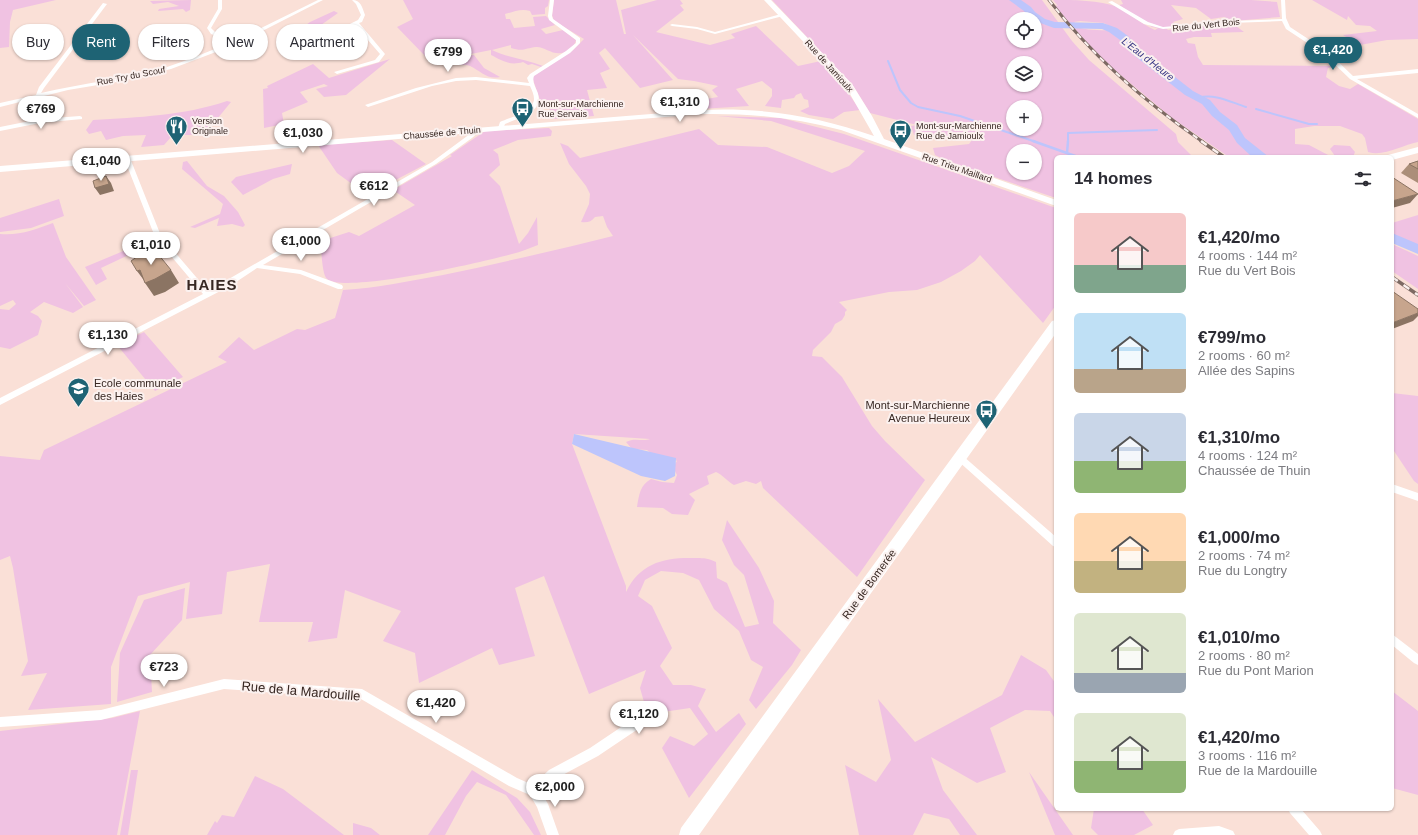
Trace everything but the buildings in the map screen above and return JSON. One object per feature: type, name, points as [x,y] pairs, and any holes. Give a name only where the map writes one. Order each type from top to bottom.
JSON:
[{"type":"main road","name":"Rue de Jamioulx","points":[[766,0],[849,86],[868,116],[881,141]]},
{"type":"main road","name":"Chaussée de Thuin","points":[[0,169],[701,112],[729,111],[795,117],[844,128],[881,141]]},
{"type":"main road","name":"Rue Trieu Maillard","points":[[881,141],[1054,202]]},
{"type":"main road","points":[[1394,156],[1418,150]]},
{"type":"main road","name":"Rue de Bomerée","points":[[688,835],[960,458],[1054,331]]},
{"type":"street","points":[[212,32],[208,28],[220,9],[220,0]]},
{"type":"street","name":"Rue Try du Scouf","points":[[268,26],[321,0]]},
{"type":"street","points":[[337,72],[377,61],[382,56],[356,23],[360,21],[363,15],[358,3],[354,0]]},
{"type":"street","points":[[500,128],[502,122],[524,114],[536,104],[537,99],[530,78],[532,75],[568,52],[579,40],[551,20],[552,0]]},
{"type":"street","points":[[1283,0],[1284,20],[1288,28],[1326,53],[1352,78],[1418,116]]},
{"type":"street","name":"Rue du Vert Bois","points":[[1110,2],[1146,23],[1163,28],[1230,22],[1284,20]]},
{"type":"street","points":[[38,95],[41,88],[105,4]]},
{"type":"street","points":[[672,25],[697,28],[715,33],[781,14]]},
{"type":"street","name":"Rue Try du Scouf","points":[[0,106],[38,95],[156,71],[212,53]]},
{"type":"street","points":[[1352,78],[1418,71]]},
{"type":"street","points":[[368,105],[460,79],[482,79],[532,85]]},
{"type":"street","points":[[0,129],[40,121],[80,118]]},
{"type":"street","points":[[0,402],[242,276],[255,266],[434,163],[470,138],[478,130]]},
{"type":"street","points":[[127,158],[158,237],[207,295]]},
{"type":"street","points":[[255,266],[301,272],[340,287]]},
{"type":"street","points":[[960,458],[1054,541]]},
{"type":"street","points":[[1394,489],[1418,497]]},
{"type":"street","points":[[1394,641],[1418,660]]},
{"type":"street","name":"Rue de la Mardouille","points":[[0,722],[101,715],[224,684],[362,694],[513,782],[534,791]]},
{"type":"street","points":[[553,835],[542,804],[534,791],[553,774],[594,752],[646,717]]},
{"type":"street","points":[[1296,811],[1316,835]]},
{"type":"street","points":[[1179,835],[1219,832],[1229,835]]},
{"type":"shaded area","points":[[0,0],[56,0],[13,10],[10,22],[9,47],[0,48]]},
{"type":"shaded area","points":[[191,0],[190,10],[186,12],[183,9],[158,11],[159,9],[179,6],[168,2],[153,4],[150,1]]},
{"type":"shaded area","points":[[403,0],[549,0],[548,6],[545,8],[545,14],[532,15],[530,11],[520,10],[505,14],[506,19],[510,19],[514,28],[535,26],[533,17],[546,16],[555,25],[541,29],[546,34],[563,30],[576,40],[571,48],[566,52],[561,53],[552,52],[540,47],[522,50],[515,49],[511,48],[511,45],[492,50],[543,66],[541,67],[532,64],[528,65],[523,62],[507,62],[491,55],[491,50],[471,54],[427,58],[397,27],[413,19]]},
{"type":"shaded area","points":[[554,0],[616,0],[624,34],[626,34],[621,10],[657,0],[680,0],[683,4],[680,5],[684,10],[656,32],[710,45],[735,38],[731,34],[756,26],[798,66],[821,61],[846,90],[860,110],[844,112],[833,119],[809,115],[800,111],[809,107],[808,100],[804,99],[801,93],[796,95],[794,98],[782,100],[781,108],[765,106],[772,96],[772,89],[762,81],[736,89],[749,106],[667,111],[665,106],[718,97],[712,90],[718,86],[678,79],[633,35],[673,80],[640,88],[605,48],[599,53],[610,69],[600,73],[607,88],[587,90],[594,116],[552,119],[548,102],[540,100],[532,77],[573,50],[584,39],[554,21],[552,15]]},
{"type":"shaded area","points":[[772,0],[1042,0],[1072,41],[1089,60],[1176,134],[1178,142],[1191,155],[1054,155],[1054,197],[947,161],[935,155],[933,148],[969,144],[972,140],[951,136],[914,135],[911,126],[917,125],[870,113],[854,87]]},
{"type":"shaded area","points":[[1053,0],[1103,3],[1118,7],[1155,30],[1158,28],[1152,27],[1119,5],[1123,4],[1121,0],[1251,0],[1277,2],[1280,17],[1234,21],[1224,17],[1211,19],[1196,8],[1171,5],[1183,19],[1173,22],[1174,23],[1178,23],[1179,25],[1195,24],[1166,28],[1168,30],[1232,23],[1244,32],[1211,33],[1212,37],[1194,37],[1186,39],[1188,43],[1195,44],[1198,57],[1203,65],[1337,66],[1328,68],[1326,77],[1339,86],[1350,89],[1358,84],[1418,119],[1418,142],[1387,152],[1374,153],[1368,152],[1365,138],[1362,134],[1340,126],[1314,126],[1295,129],[1295,144],[1309,145],[1328,155],[1226,155],[1172,118],[1099,57],[1054,5],[1058,6]],"holes":[[[1074,22],[1104,23],[1117,30],[1084,29],[1078,27]]]},
{"type":"shaded area","points":[[1312,0],[1418,0],[1418,39],[1387,40],[1360,45],[1343,35],[1377,31],[1370,26],[1356,25],[1348,16],[1347,20]]},
{"type":"shaded area","points":[[334,11],[338,13],[322,24],[307,24]]},
{"type":"shaded area","points":[[474,55],[484,68],[500,77],[495,78],[488,76],[468,65],[454,65],[454,56]]},
{"type":"shaded area","points":[[390,59],[346,95],[324,97],[316,89],[328,86],[324,84],[300,92],[308,102],[282,113],[284,124],[264,128],[263,89],[268,88],[267,86],[313,64],[329,78]]},
{"type":"shaded area","points":[[227,101],[231,102],[204,135],[175,135],[172,136],[164,145],[141,147],[146,135],[123,136],[106,140],[101,131],[89,134],[86,130],[93,120],[144,117],[177,113]]},
{"type":"shaded area","points":[[717,116],[781,118],[844,134],[1054,207],[1054,308],[1043,323],[980,255],[975,261],[961,271],[941,282],[917,290],[889,292],[839,302],[847,310],[845,315],[842,320],[835,324],[831,332],[813,350],[812,356],[822,357],[842,377],[872,426],[885,441],[925,480],[857,577],[763,488],[761,481],[756,484],[746,481],[734,485],[716,472],[707,476],[709,484],[689,494],[695,500],[688,515],[672,514],[663,508],[637,507],[639,494],[647,481],[651,479],[674,483],[677,475],[673,467],[677,461],[670,457],[654,454],[647,450],[632,449],[626,442],[632,440],[650,439],[574,434],[572,444],[626,586],[626,592],[637,575],[652,565],[679,558],[709,559],[716,562],[717,578],[727,583],[745,627],[759,624],[744,575],[734,565],[722,540],[727,520],[759,568],[774,601],[773,623],[801,650],[792,665],[756,709],[749,700],[763,667],[751,660],[739,631],[714,609],[699,580],[683,573],[661,571],[645,580],[638,596],[652,606],[672,648],[660,666],[673,685],[691,685],[706,689],[698,706],[716,732],[739,713],[746,724],[689,798],[662,748],[670,736],[694,746],[708,734],[690,708],[663,712],[644,702],[640,688],[646,670],[589,694],[544,576],[515,588],[535,656],[499,665],[492,648],[419,683],[415,653],[383,641],[401,611],[345,590],[337,638],[308,642],[313,622],[259,622],[270,564],[227,572],[222,614],[186,619],[190,582],[138,596],[111,667],[111,704],[28,710],[47,673],[21,676],[28,661],[13,568],[10,556],[0,560],[0,456],[40,460],[44,450],[227,362],[218,357],[239,337],[254,350],[297,329],[305,330],[335,318],[343,290],[381,286],[443,275],[613,236],[607,227],[603,216],[595,217],[589,222],[581,222],[589,204],[590,194],[586,186],[569,164],[560,143],[568,146],[580,158],[699,129],[718,145],[767,147],[832,173],[849,166],[865,151],[771,121]]},
{"type":"shaded area","points":[[549,128],[552,131],[551,136],[518,140],[493,150],[498,154],[500,165],[489,175],[500,186],[519,244],[528,233],[537,217],[538,245],[515,253],[474,263],[386,280],[360,283],[339,283],[325,277],[322,262],[321,241],[349,232],[359,236],[415,205],[393,190],[452,156],[450,155],[485,131]]},
{"type":"shaded area","points":[[392,140],[426,164],[367,195],[337,173],[318,145]]},
{"type":"shaded area","points":[[1334,145],[1350,146],[1355,152],[1354,155],[1334,155],[1330,149]]},
{"type":"shaded area","points":[[187,161],[207,186],[224,196],[238,212],[245,225],[243,227],[232,224],[217,226],[219,218],[195,228],[190,227],[220,214],[223,204],[182,169],[183,162]]},
{"type":"shaded area","points":[[292,164],[290,174],[273,179],[243,195],[231,182],[236,177]]},
{"type":"shaded area","points":[[59,199],[64,216],[31,228],[0,232],[0,218]]},
{"type":"shaded area","points":[[1418,215],[1418,246],[1394,236],[1394,222]]},
{"type":"shaded area","points":[[53,223],[66,257],[96,300],[84,306],[65,283],[83,307],[73,313],[44,302],[30,312],[38,316],[42,321],[38,335],[10,349],[0,347],[0,309],[9,310],[16,304],[13,300],[0,306],[0,234],[21,233]]},
{"type":"shaded area","points":[[150,240],[152,244],[101,268],[107,279],[96,285],[85,267]]},
{"type":"shaded area","points":[[1394,245],[1418,256],[1418,289],[1394,272]]},
{"type":"shaded area","points":[[144,332],[183,377],[155,391],[117,345]]},
{"type":"shaded area","points":[[1394,393],[1418,396],[1418,484],[1414,481],[1394,451]]},
{"type":"shaded area","points":[[185,588],[182,620],[150,655],[152,692],[117,702],[120,653],[144,600]]},
{"type":"shaded area","points":[[1021,655],[1046,670],[1054,681],[1054,717],[1050,711],[1025,710],[990,728],[1006,772],[977,783],[931,757],[943,790],[977,835],[960,835],[949,819],[924,813],[913,835],[859,835],[845,765],[876,782],[891,760],[878,699],[915,742],[1002,695]]},
{"type":"shaded area","points":[[1394,693],[1418,711],[1418,795],[1394,789]]},
{"type":"shaded area","points":[[140,711],[117,835],[0,835],[0,731],[112,718]]},
{"type":"shaded area","points":[[131,770],[138,770],[128,835],[120,835]]},
{"type":"shaded area","points":[[472,770],[517,798],[530,812],[541,835],[534,835],[506,795],[477,782],[466,796],[445,835],[428,835]]},
{"type":"shaded area","points":[[1029,772],[1054,808],[1054,811],[1056,811],[1073,835],[1055,835]]},
{"type":"shaded area","points":[[255,776],[283,789],[344,835],[207,835],[215,821],[217,823],[222,815],[234,817]]},
{"type":"shaded area","points":[[1094,811],[1143,811],[1153,825],[1134,835],[1098,835],[1091,828]]},
{"type":"shaded area","points":[[353,823],[371,828],[380,835],[353,835]]},
{"type":"water","points":[[574,434],[676,458],[675,476],[665,481],[641,476],[572,444]]},
{"type":"waterway","name":"L'Eau d'Heure","points":[[1014,0],[1028,9],[1031,14],[1041,21],[1054,25],[1103,26],[1113,30],[1124,38],[1135,51],[1189,93],[1206,102],[1216,114],[1233,128],[1241,140],[1259,155]]},
{"type":"waterway","points":[[888,61],[900,90],[911,103],[918,107],[960,116],[1036,142]]},
{"type":"waterway","points":[[1198,98],[1216,97],[1246,107]]},
{"type":"waterway","points":[[1256,109],[1309,124],[1317,124]]},
{"type":"waterway","points":[[1068,141],[1068,133],[1157,130]]},
{"type":"waterway","points":[[1033,141],[1072,155]]},
{"type":"waterway","points":[[1067,153],[1068,141]]},
{"type":"waterway","name":"L'Eau d'Heure","points":[[1394,238],[1418,250]]},
{"type":"railway","points":[[1049,0],[1083,40],[1120,77],[1181,127],[1203,142]]},
{"type":"railway","points":[[1201,141],[1221,155]]},
{"type":"railway","points":[[1394,278],[1418,295]]},
{"type":"place","name":"Mont-sur-Marchienne Rue Servais","points":[[522,128]]},
{"type":"place","name":"Version Originale","points":[[176,146]]},
{"type":"place","name":"Mont-sur-Marchienne Rue de Jamioulx","points":[[901,150]]},
{"type":"place","name":"Ecole communale des Haies","points":[[78,408]]},
{"type":"place","name":"Mont-sur-Marchienne Avenue Heureux","points":[[986,430]]},
{"type":"district","name":"HAIES","points":[[212,284]]}]
